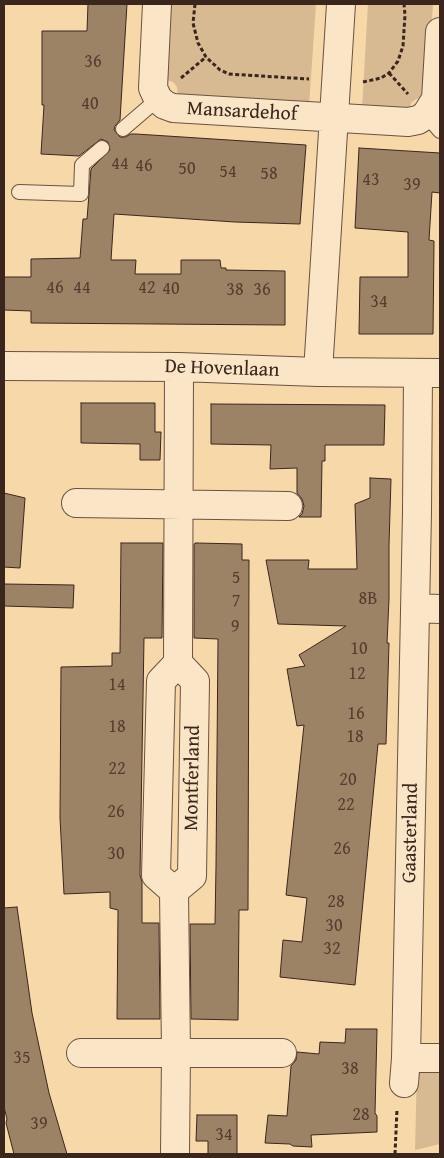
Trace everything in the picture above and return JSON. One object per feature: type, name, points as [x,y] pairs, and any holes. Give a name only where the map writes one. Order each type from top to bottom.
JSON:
[{"type":"street","name":"Mansardehof","points":[[157,4],[153,88],[158,98],[165,105],[173,108],[408,122],[418,120],[433,123],[440,32]]},
{"type":"street","points":[[318,372],[341,4]]},
{"type":"street","name":"De Hovenlaan","points":[[4,366],[429,373]]},
{"type":"street","points":[[178,663],[179,368]]},
{"type":"street","name":"Gaasterland","points":[[405,1070],[428,608],[429,373]]},
{"type":"street","points":[[76,503],[288,506]]},
{"type":"street","name":"Montferland","points":[[178,663],[195,681],[192,876],[174,891],[156,875],[161,681],[178,663]]},
{"type":"street","points":[[174,891],[175,1154]]},
{"type":"street","points":[[81,1053],[282,1053]]},
{"type":"street","points":[[405,1070],[440,1058]]},
{"type":"lane","points":[[123,129],[158,98]]},
{"type":"lane","points":[[18,192],[81,194],[82,165],[102,148]]},
{"type":"path","points":[[195,4],[193,23],[198,43],[206,57],[220,70],[229,74],[363,82],[382,78],[398,61],[403,46],[404,4]]},
{"type":"path","points":[[395,1154],[397,1095],[405,1070]]},
{"type":"shaded area","points":[[167,4],[316,4],[309,106],[178,97],[177,87],[173,82],[163,79]]},
{"type":"shaded area","points":[[368,4],[433,4],[427,90],[425,98],[416,99],[411,103],[409,112],[362,109]]},
{"type":"shaded area","points":[[417,1068],[440,1068],[440,1144],[415,1150]]},
{"type":"building","points":[[88,4],[127,4],[120,120],[114,130],[120,137],[136,134],[306,145],[300,224],[114,214],[111,260],[136,260],[135,274],[181,274],[181,260],[220,260],[221,268],[226,268],[226,270],[285,271],[285,325],[31,323],[31,311],[4,310],[4,277],[31,277],[31,259],[80,258],[83,219],[87,219],[91,169],[110,150],[108,142],[101,139],[79,156],[41,154],[44,105],[42,105],[42,31],[87,31]]},
{"type":"building","points":[[359,148],[440,153],[440,193],[432,192],[429,240],[434,241],[433,334],[359,334],[360,277],[408,277],[408,232],[355,228]]},
{"type":"building","points":[[81,403],[155,403],[155,432],[161,432],[160,460],[140,460],[140,444],[81,443]]},
{"type":"building","points":[[211,404],[385,405],[384,445],[325,445],[325,461],[322,461],[321,517],[299,517],[304,506],[302,499],[297,493],[297,468],[270,469],[271,445],[211,444]]},
{"type":"building","points":[[370,478],[391,479],[387,643],[389,643],[386,744],[378,744],[355,985],[280,977],[283,940],[302,942],[307,898],[286,895],[304,725],[297,726],[287,669],[305,666],[299,655],[346,626],[278,624],[266,560],[309,560],[308,569],[357,569],[355,504],[370,498]]},
{"type":"building","points":[[4,493],[25,498],[20,568],[4,567]]},
{"type":"building","points":[[121,543],[163,543],[162,638],[144,638],[140,875],[142,882],[142,923],[159,923],[160,1019],[117,1019],[118,910],[110,908],[110,892],[64,894],[60,818],[61,667],[112,666],[112,653],[120,653]]},
{"type":"building","points":[[194,544],[242,544],[242,560],[249,560],[248,910],[239,910],[238,1020],[191,1019],[190,924],[215,924],[216,866],[218,639],[194,638]]},
{"type":"building","points":[[4,584],[74,585],[73,608],[4,606]]},
{"type":"building","points":[[17,907],[32,1013],[49,1093],[67,1154],[14,1154],[6,1123],[4,1107],[4,908]]},
{"type":"building","points":[[346,1029],[377,1029],[375,1113],[377,1116],[377,1132],[311,1135],[312,1147],[265,1143],[268,1115],[287,1116],[291,1066],[296,1060],[297,1052],[319,1054],[320,1042],[345,1043]]},
{"type":"building","points":[[197,1115],[237,1115],[237,1154],[208,1154],[208,1141],[196,1141]]}]
